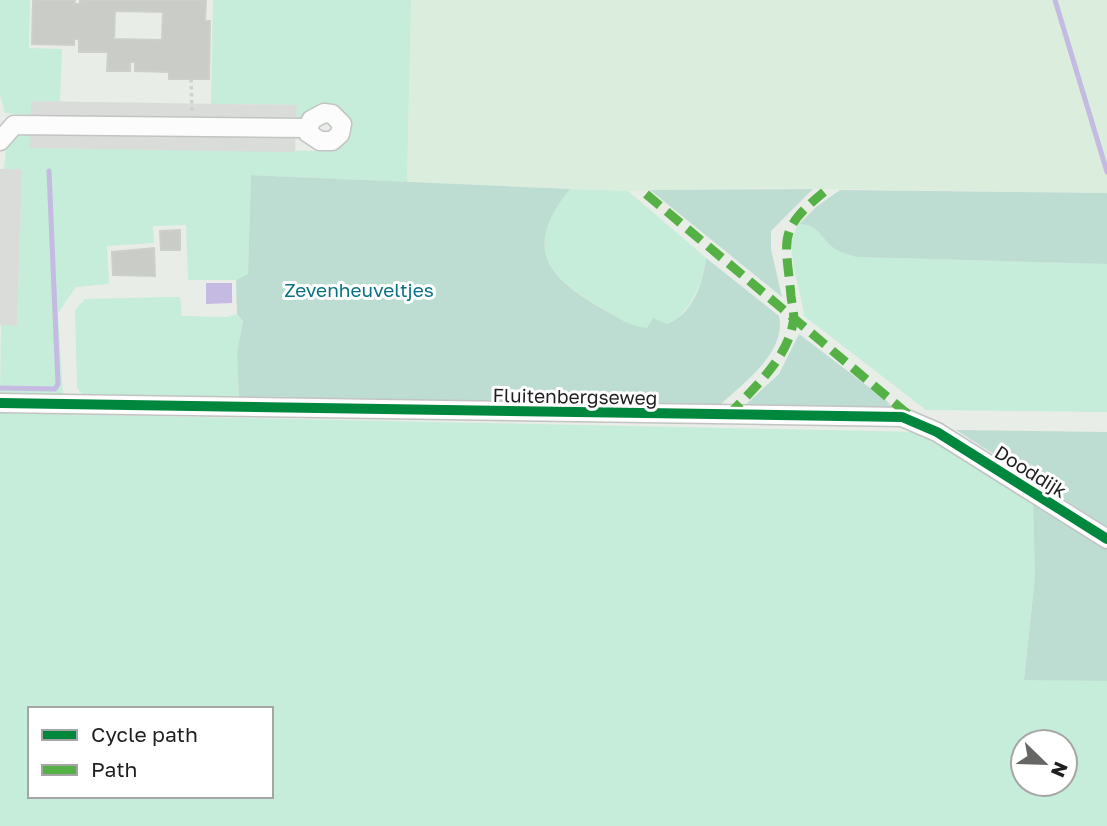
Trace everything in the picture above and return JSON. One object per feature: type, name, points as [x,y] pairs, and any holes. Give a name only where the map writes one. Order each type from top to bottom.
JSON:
[{"type":"street","points":[[0,141],[7,122],[307,128]]},
{"type":"street","name":"Fluitenbergseweg","points":[[0,403],[902,418],[937,432]]},
{"type":"street","name":"Dooddijk","points":[[937,432],[1107,539]]},
{"type":"path","points":[[191,79],[192,127]]},
{"type":"green space","points":[[0,0],[30,0],[29,48],[62,49],[60,102],[32,101],[31,115],[5,113],[0,95]]},
{"type":"green space","points":[[213,0],[411,0],[407,182],[251,175],[248,274],[236,280],[188,280],[186,225],[153,226],[154,243],[107,246],[109,284],[76,287],[58,313],[63,396],[0,395],[1,325],[17,325],[22,170],[4,169],[6,149],[15,135],[31,132],[31,148],[331,151],[346,138],[350,119],[330,103],[320,103],[297,122],[296,105],[211,104]]},
{"type":"green space","points":[[411,0],[1107,0],[1107,193],[759,188],[628,191],[407,182]]},
{"type":"green space","name":"Zevenheuveltjes","points":[[251,175],[570,189],[547,228],[544,244],[547,259],[555,272],[583,297],[635,325],[647,328],[653,318],[667,324],[684,313],[695,297],[706,258],[779,316],[780,330],[770,355],[761,367],[719,406],[239,398],[237,353],[243,321],[237,314],[236,280],[248,274]]},
{"type":"green space","points":[[570,189],[628,191],[706,258],[699,286],[684,312],[661,327],[647,329],[627,325],[567,285],[547,259],[544,245],[547,228],[555,210]]},
{"type":"green space","points":[[813,189],[771,231],[771,249],[782,297],[650,190]]},
{"type":"green space","points":[[840,190],[1107,193],[1107,264],[856,257],[833,247],[814,228],[799,224],[816,207]]},
{"type":"green space","points":[[799,224],[814,228],[833,247],[856,257],[1107,264],[1107,412],[926,410],[804,316],[792,257],[794,234]]},
{"type":"green space","points":[[180,297],[182,316],[226,317],[237,314],[243,321],[237,353],[239,398],[84,396],[77,388],[75,310],[85,299]]},
{"type":"green space","points":[[799,334],[887,401],[893,409],[744,406],[779,374]]},
{"type":"green space","points":[[0,413],[920,432],[1033,503],[1035,576],[1024,679],[1107,681],[1107,826],[0,826]]},
{"type":"green space","points":[[956,430],[1107,432],[1107,527]]},
{"type":"green space","points":[[1033,503],[1107,549],[1107,681],[1024,680],[1035,576]]},
{"type":"shaded area","points":[[31,101],[297,105],[295,152],[30,148]]},
{"type":"shaded area","points":[[0,169],[22,169],[17,326],[0,325]]},
{"type":"shaded area","points":[[206,283],[232,283],[232,303],[206,304]]},
{"type":"building","points":[[33,0],[75,0],[74,4],[80,4],[80,0],[206,0],[205,21],[210,21],[209,79],[169,79],[169,72],[135,71],[135,62],[130,62],[130,71],[107,71],[108,52],[79,52],[79,39],[74,39],[74,45],[32,44]],"holes":[[[115,11],[163,12],[162,40],[114,39]]]},
{"type":"building","points":[[180,230],[180,250],[161,250],[160,231]]},
{"type":"building","points":[[154,248],[155,276],[113,275],[112,252]]},
{"type":"waterway","points":[[1055,0],[1107,172]]},
{"type":"waterway","points":[[0,388],[55,389],[58,384],[49,171]]},
{"type":"marked path","points":[[728,416],[767,374],[784,349],[794,317],[787,261],[788,237],[798,217],[824,192]]},
{"type":"marked path","points":[[646,194],[910,416]]},
{"type":"cycle path","points":[[0,403],[902,417],[937,432],[1107,539]]}]
